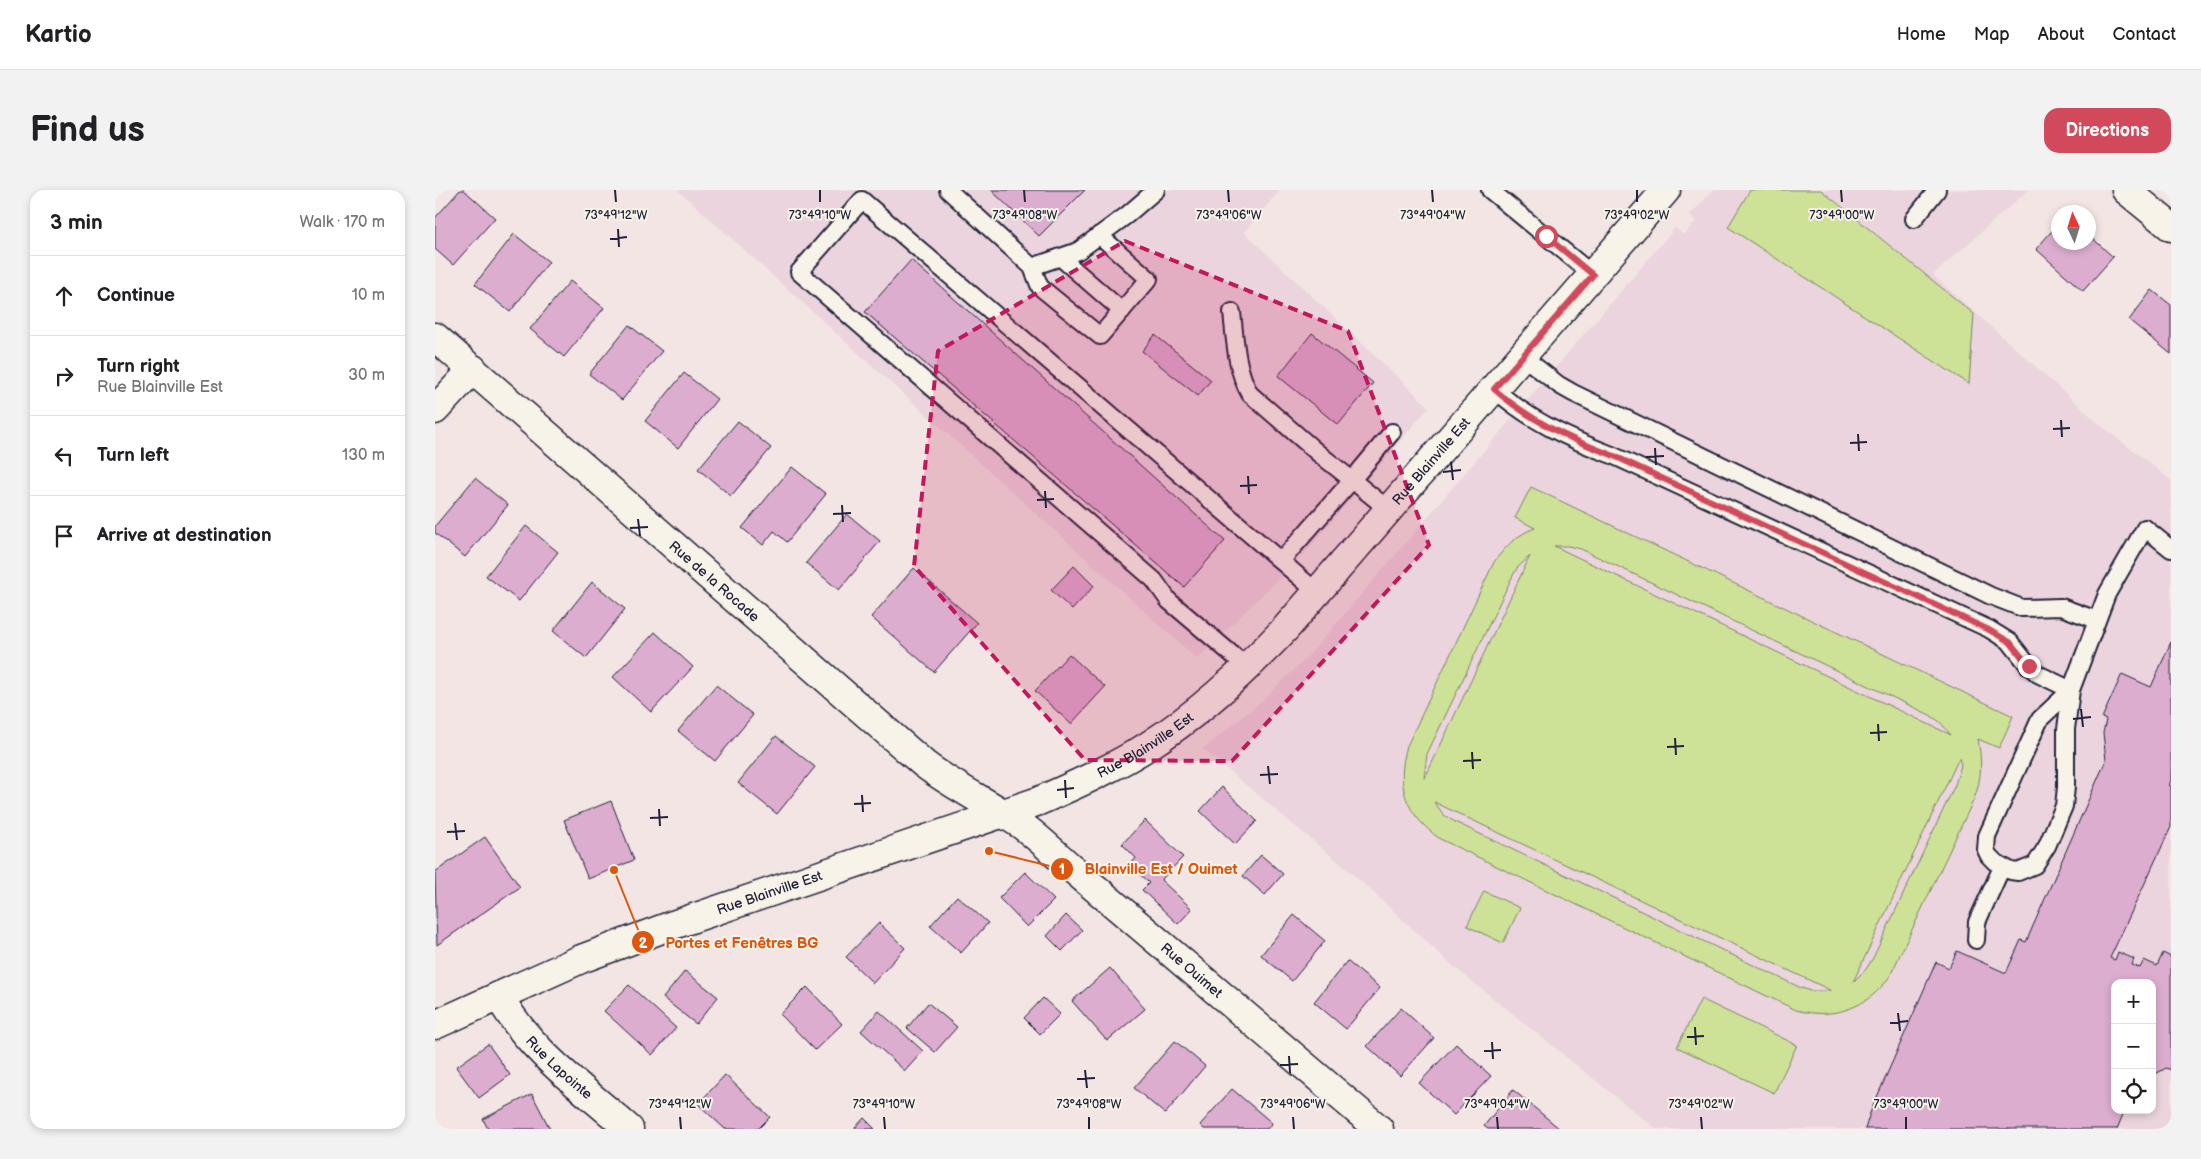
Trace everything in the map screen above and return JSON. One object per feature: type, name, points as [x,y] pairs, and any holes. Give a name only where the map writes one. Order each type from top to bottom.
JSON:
[{"type":"street","name":"Rue Blainville Est","points":[[435,1025],[581,959],[667,927],[1039,801],[1089,778],[1149,745],[1175,728],[1247,667],[1318,592],[1666,190]]},
{"type":"street","points":[[2126,190],[2171,227]]},
{"type":"street","name":"Rue de la Rocade","points":[[435,337],[924,764],[954,785],[1003,813]]},
{"type":"street","points":[[435,410],[473,369]]},
{"type":"street","name":"Rue Ouimet","points":[[1003,813],[1041,839],[1068,865],[1379,1129]]},
{"type":"street","name":"Rue Lapointe","points":[[499,996],[515,1023],[531,1042],[629,1129]]},
{"type":"lane","points":[[948,190],[1032,267],[1040,286],[1100,336],[1149,279],[1099,235]]},
{"type":"lane","points":[[1032,267],[1078,251],[1127,215],[1156,190]]},
{"type":"lane","points":[[1490,190],[1593,275]]},
{"type":"lane","points":[[1914,218],[1937,190]]},
{"type":"lane","points":[[1247,667],[1169,601],[1154,580],[799,272],[862,200],[1318,592]]},
{"type":"lane","points":[[1060,257],[1122,311]]},
{"type":"lane","points":[[1232,312],[1240,370],[1243,383],[1250,394],[1317,453],[1389,510]]},
{"type":"lane","points":[[1522,356],[1545,375],[1573,393],[2004,602],[2022,608],[2061,606],[2097,620]]},
{"type":"lane","points":[[1494,389],[1508,402],[1536,420],[1575,441],[1630,463],[1989,630],[2010,642],[2029,666],[2038,674],[2071,690]]},
{"type":"lane","points":[[1281,560],[1392,432]]},
{"type":"lane","points":[[2071,690],[2040,719],[1987,836],[1986,850],[1989,856],[2002,867],[2018,872],[2035,865],[2047,846],[2062,813],[2066,786],[2065,740],[2071,690],[2107,594],[2145,528],[2171,549]]},
{"type":"lane","points":[[1976,940],[1977,922],[2002,867]]},
{"type":"highlighted area","points":[[1125,241],[1348,331],[1429,545],[1232,761],[1085,760],[914,566],[938,351]]},
{"type":"shaded area","points":[[678,190],[1280,190],[1244,232],[1429,407],[1304,554],[1197,659]]},
{"type":"shaded area","points":[[1714,190],[2028,190],[1933,275],[2103,427],[2171,480],[2171,1129],[1656,1129],[1453,966],[1360,880],[1203,749],[1263,700],[1311,653],[1675,228],[1684,235],[1696,221],[1690,215]]},
{"type":"green space","points":[[1750,190],[1821,190],[1974,314],[1969,384],[1728,227]]},
{"type":"green space","points":[[1531,487],[2013,716],[1999,748],[1978,739],[1981,769],[1974,799],[1890,976],[1871,996],[1849,1009],[1837,1012],[1810,1013],[1796,1010],[1440,839],[1419,820],[1406,799],[1403,787],[1402,774],[1407,746],[1494,562],[1512,542],[1522,534],[1535,528],[1515,518]],"holes":[[[1554,546],[1568,546],[1581,549],[1930,715],[1940,722],[1951,735]],[[1530,556],[1424,778],[1427,754],[1517,568]],[[1959,758],[1961,765],[1955,785],[1874,956],[1867,968],[1853,982]],[[1434,802],[1830,991],[1810,991],[1799,987],[1455,822],[1444,815]]]},
{"type":"green space","points":[[1484,891],[1520,908],[1503,943],[1467,926]]},
{"type":"green space","points":[[1701,999],[1797,1045],[1774,1093],[1677,1047]]},
{"type":"building","points":[[460,190],[464,190],[495,218],[453,265],[435,249],[435,218]]},
{"type":"building","points":[[991,190],[1085,190],[1039,236]]},
{"type":"building","points":[[2051,232],[2051,250],[2096,250],[2096,241],[2113,257],[2083,291],[2036,249]]},
{"type":"building","points":[[514,234],[549,262],[510,312],[475,284]]},
{"type":"building","points":[[911,260],[1225,541],[1184,587],[865,312]]},
{"type":"building","points":[[570,281],[604,308],[564,357],[530,329]]},
{"type":"building","points":[[2152,290],[2171,305],[2171,354],[2129,320]]},
{"type":"building","points":[[629,325],[662,351],[622,400],[589,374]]},
{"type":"building","points":[[1312,333],[1373,383],[1338,425],[1278,376]]},
{"type":"building","points":[[1155,335],[1211,380],[1198,396],[1142,351]]},
{"type":"building","points":[[684,373],[717,399],[678,448],[645,421]]},
{"type":"building","points":[[738,421],[771,448],[731,496],[698,469]]},
{"type":"building","points":[[792,467],[826,494],[787,542],[774,531],[763,545],[742,528]]},
{"type":"building","points":[[475,478],[508,505],[465,557],[435,533],[435,526]]},
{"type":"building","points":[[847,514],[880,541],[839,590],[806,563]]},
{"type":"building","points":[[526,526],[558,552],[519,601],[486,576]]},
{"type":"building","points":[[1074,566],[1094,586],[1072,610],[1051,590]]},
{"type":"building","points":[[914,568],[977,623],[934,672],[871,617]]},
{"type":"building","points":[[592,582],[625,609],[586,658],[553,631]]},
{"type":"building","points":[[655,632],[693,667],[651,712],[613,677]]},
{"type":"building","points":[[2171,642],[2171,781],[2169,785],[2171,786],[2171,827],[2110,958],[2115,960],[2118,952],[2134,959],[2132,965],[2140,968],[2144,960],[2157,966],[2163,953],[2171,957],[2171,1070],[2166,1068],[2156,1074],[2156,979],[2111,979],[2111,1114],[2123,1114],[2117,1129],[1865,1129],[1870,1113],[1936,962],[1949,968],[1957,951],[2006,973],[2021,940],[2026,942],[2106,760],[2103,733],[2106,720],[2102,718],[2122,674],[2151,687]]},
{"type":"building","points":[[1069,654],[1105,687],[1071,724],[1035,691]]},
{"type":"building","points":[[716,685],[753,715],[715,761],[678,731]]},
{"type":"building","points":[[776,736],[815,767],[777,814],[738,783]]},
{"type":"building","points":[[1222,787],[1257,821],[1235,844],[1200,811]]},
{"type":"building","points":[[611,801],[634,860],[588,879],[564,820]]},
{"type":"building","points":[[1145,820],[1183,857],[1161,880],[1192,909],[1178,924],[1142,890],[1149,883],[1130,865],[1136,858],[1122,844]]},
{"type":"building","points":[[485,837],[520,887],[437,945],[435,872]]},
{"type":"building","points":[[1261,855],[1283,874],[1265,895],[1243,876]]},
{"type":"building","points":[[1025,872],[1054,900],[1027,927],[999,898]]},
{"type":"building","points":[[957,896],[988,923],[961,953],[930,926]]},
{"type":"building","points":[[1066,915],[1082,930],[1062,951],[1047,936]]},
{"type":"building","points":[[1294,915],[1325,941],[1292,981],[1261,955]]},
{"type":"building","points":[[879,923],[905,948],[873,983],[846,957]]},
{"type":"building","points":[[1347,961],[1380,988],[1346,1029],[1314,1002]]},
{"type":"building","points":[[1110,968],[1145,1009],[1107,1041],[1072,1001]]},
{"type":"building","points":[[685,971],[718,997],[696,1024],[663,998]]},
{"type":"building","points":[[629,985],[676,1028],[652,1055],[604,1011]]},
{"type":"building","points":[[807,987],[842,1024],[815,1050],[780,1014]]},
{"type":"building","points":[[1043,998],[1060,1014],[1040,1034],[1024,1018]]},
{"type":"building","points":[[928,1003],[957,1027],[935,1052],[907,1028]]},
{"type":"building","points":[[1401,1008],[1434,1038],[1400,1076],[1367,1046]]},
{"type":"building","points":[[879,1011],[923,1051],[905,1071],[861,1031]]},
{"type":"building","points":[[1175,1041],[1205,1066],[1165,1114],[1134,1088]]},
{"type":"building","points":[[488,1044],[510,1075],[479,1098],[456,1067]]},
{"type":"building","points":[[1456,1044],[1491,1076],[1454,1115],[1419,1083]]},
{"type":"building","points":[[725,1075],[770,1117],[758,1129],[725,1129],[698,1104]]},
{"type":"building","points":[[1232,1089],[1272,1123],[1267,1129],[1204,1129],[1200,1125]]},
{"type":"building","points":[[1513,1090],[1560,1129],[1488,1129],[1484,1126]]},
{"type":"building","points":[[532,1094],[550,1129],[488,1129],[483,1119]]},
{"type":"building","points":[[864,1118],[875,1129],[854,1129]]},
{"type":"place","name":"Blainville Est / Ouimet","points":[[989,851]]},
{"type":"place","name":"Portes et Fenêtres BG","points":[[614,870]]},
{"type":"route","points":[[1546,236],[1593,275],[1494,389],[1508,402],[1542,424],[1575,441],[1612,455],[1989,630],[2017,648],[2029,666]]}]
